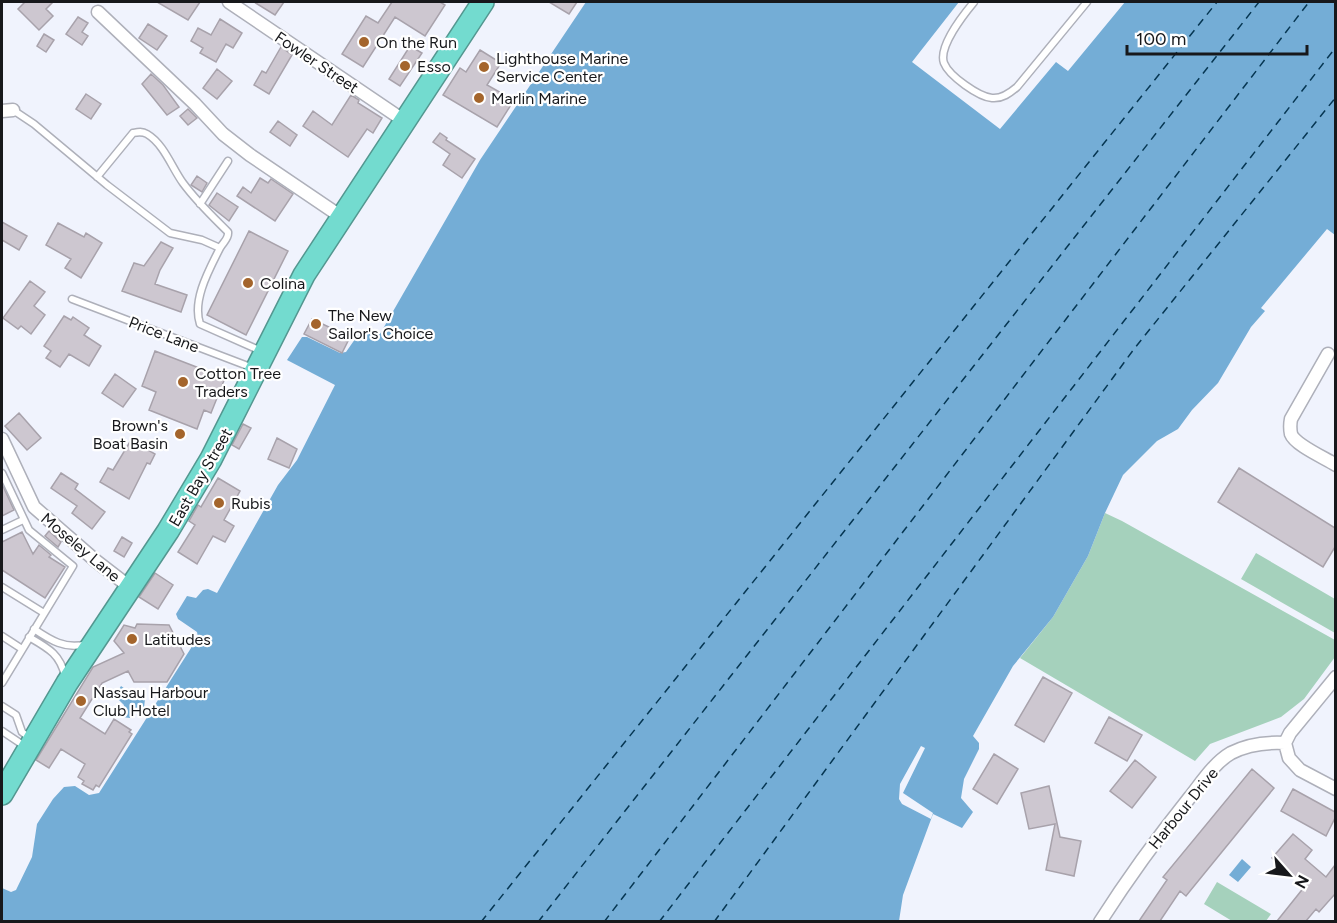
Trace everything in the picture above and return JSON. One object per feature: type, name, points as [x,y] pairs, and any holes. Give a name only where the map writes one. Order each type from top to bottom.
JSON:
[{"type":"highway","name":"East Bay Street","points":[[2,794],[67,683],[132,588],[211,459],[304,275],[483,2]]},
{"type":"street","name":"Fowler Street","points":[[229,2],[406,122]]},
{"type":"street","points":[[98,12],[195,104],[223,134],[343,218]]},
{"type":"street","points":[[1328,354],[1291,419],[1290,430],[1300,445],[1335,465]]},
{"type":"street","name":"Moseley Lane","points":[[2,439],[34,507],[96,561],[132,588]]},
{"type":"street","points":[[1335,677],[1290,733],[1285,743],[1289,758],[1300,770],[1335,789]]},
{"type":"street","name":"Harbour Drive","points":[[1100,921],[1166,826],[1218,763],[1232,753],[1264,742],[1285,743]]},
{"type":"lane","points":[[974,2],[951,34],[944,52],[944,63],[954,76],[980,96],[994,99],[1004,96],[1017,87],[1087,2]]},
{"type":"lane","points":[[7,111],[34,124],[97,177],[170,233],[202,240],[220,248]]},
{"type":"lane","points":[[97,177],[133,133],[147,134],[158,143],[183,182],[200,204],[228,232],[229,236],[220,248],[198,299],[197,313],[200,324],[261,361]]},
{"type":"lane","points":[[200,204],[228,161]]},
{"type":"lane","name":"Price Lane","points":[[72,298],[261,361]]},
{"type":"lane","points":[[2,473],[29,530],[74,566],[2,683]]},
{"type":"lane","points":[[2,530],[23,520]]},
{"type":"lane","points":[[2,587],[44,614]]},
{"type":"lane","points":[[34,629],[64,645],[80,646],[96,642]]},
{"type":"lane","points":[[2,636],[22,649]]},
{"type":"lane","points":[[29,637],[52,650],[57,656],[67,683]]},
{"type":"lane","points":[[2,706],[16,715],[22,732],[32,745]]},
{"type":"lane","points":[[2,731],[32,745]]},
{"type":"green space","points":[[1105,513],[1335,640],[1335,657],[1304,699],[1281,717],[1210,744],[1195,761],[1020,658],[1053,617],[1088,556]]},
{"type":"green space","points":[[1256,553],[1335,599],[1335,633],[1241,579]]},
{"type":"green space","points":[[1217,882],[1271,914],[1266,921],[1232,921],[1204,904]]},
{"type":"water","points":[[586,2],[959,2],[912,62],[1000,129],[1056,62],[1068,71],[1125,2],[1335,2],[1335,235],[1327,229],[1261,308],[1265,311],[1251,327],[1218,383],[1192,410],[1178,429],[1157,441],[1123,475],[1088,556],[1053,617],[1013,666],[973,736],[979,743],[979,749],[964,779],[961,798],[973,812],[962,828],[933,814],[903,895],[899,921],[2,922],[2,888],[11,892],[16,890],[32,857],[37,824],[53,799],[64,787],[75,786],[89,795],[99,793],[198,637],[197,632],[178,619],[176,614],[187,596],[196,598],[203,590],[208,589],[217,593],[278,485],[297,460],[335,385],[287,360],[302,337],[307,337],[340,353],[346,352],[360,332],[380,334],[480,160]]},
{"type":"water","points":[[121,686],[145,699],[144,708],[134,710],[130,718],[122,717],[124,705],[115,696]]},
{"type":"water","points":[[1242,859],[1251,867],[1238,882],[1229,875]]},
{"type":"pier","points":[[921,746],[925,748],[903,793],[933,813],[931,819],[902,804],[899,799],[900,784]]},
{"type":"building","points":[[25,2],[53,2],[46,9],[53,16],[39,30],[18,9]]},
{"type":"building","points":[[157,2],[200,2],[188,20]]},
{"type":"building","points":[[254,2],[284,2],[275,15]]},
{"type":"building","points":[[392,2],[440,2],[445,5],[425,36],[395,17],[363,67],[342,54],[366,16],[378,23]]},
{"type":"building","points":[[549,2],[577,2],[569,14]]},
{"type":"building","points":[[78,17],[88,23],[82,32],[88,36],[82,45],[66,34]]},
{"type":"building","points":[[220,19],[242,33],[233,48],[226,44],[216,62],[200,53],[203,48],[191,41],[198,28],[211,35]]},
{"type":"building","points":[[148,24],[167,36],[157,50],[139,38]]},
{"type":"building","points":[[44,34],[54,40],[46,52],[37,46]]},
{"type":"building","name":"Esso","points":[[410,46],[422,53],[400,86],[389,79]]},
{"type":"building","points":[[281,47],[292,55],[269,94],[254,85],[262,71],[266,73]]},
{"type":"building","name":"Marlin Marine","points":[[480,50],[501,63],[487,85],[514,100],[497,127],[443,95],[460,68],[466,72]]},
{"type":"building","points":[[217,69],[232,81],[217,99],[203,88]]},
{"type":"building","points":[[151,74],[163,85],[179,107],[167,115],[142,84]]},
{"type":"building","points":[[86,94],[101,104],[91,119],[76,109]]},
{"type":"building","points":[[351,95],[359,100],[358,103],[382,118],[373,133],[367,129],[348,157],[303,126],[313,111],[332,125]]},
{"type":"building","points":[[188,109],[197,118],[188,125],[180,116]]},
{"type":"building","points":[[278,121],[297,135],[290,146],[270,132]]},
{"type":"building","points":[[440,133],[447,138],[446,140],[475,159],[462,178],[443,165],[450,154],[433,142]]},
{"type":"building","points":[[197,176],[207,183],[202,192],[191,185]]},
{"type":"building","points":[[260,178],[268,183],[271,179],[293,194],[275,221],[237,196],[243,187],[251,193]]},
{"type":"building","points":[[217,193],[238,207],[229,221],[209,205]]},
{"type":"building","points":[[2,222],[27,236],[19,250],[2,240]]},
{"type":"building","points":[[58,223],[84,237],[86,233],[102,243],[81,278],[65,268],[71,259],[46,245]]},
{"type":"building","name":"Colina","points":[[249,231],[288,251],[246,335],[207,315]]},
{"type":"building","points":[[161,242],[173,248],[155,284],[187,295],[181,312],[122,291],[134,263],[144,266]]},
{"type":"building","points":[[30,281],[45,292],[34,306],[45,315],[31,334],[21,326],[18,329],[3,318]]},
{"type":"building","points":[[64,316],[71,320],[73,317],[89,328],[84,335],[101,346],[89,366],[69,354],[60,367],[46,358],[51,351],[44,346]]},
{"type":"building","points":[[312,319],[350,337],[342,353],[304,334]]},
{"type":"building","name":"Cotton Tree Traders","points":[[155,351],[225,378],[211,413],[204,410],[197,429],[149,410],[156,392],[142,386]]},
{"type":"building","points":[[115,374],[136,389],[123,407],[102,393]]},
{"type":"building","points":[[19,413],[41,438],[27,450],[5,426]]},
{"type":"building","points":[[243,424],[251,428],[239,449],[232,445]]},
{"type":"building","points":[[277,438],[297,449],[289,468],[268,459]]},
{"type":"building","points":[[131,440],[155,454],[150,464],[147,463],[129,499],[100,482],[108,468],[113,470]]},
{"type":"building","points":[[1239,468],[1335,528],[1335,547],[1323,567],[1218,502]]},
{"type":"building","points":[[61,473],[78,484],[75,489],[105,512],[92,529],[72,513],[77,506],[51,488]]},
{"type":"building","points":[[218,478],[240,491],[224,520],[234,526],[225,542],[213,536],[197,564],[178,552],[195,525],[189,521],[198,505],[201,507]]},
{"type":"building","points":[[2,484],[14,510],[2,516]]},
{"type":"building","points":[[49,531],[61,542],[58,547],[45,536]]},
{"type":"building","points":[[22,532],[33,554],[39,545],[51,555],[49,557],[65,567],[45,598],[2,570],[2,542]]},
{"type":"building","points":[[122,537],[132,543],[124,557],[114,551]]},
{"type":"building","points":[[155,573],[173,585],[158,609],[139,597]]},
{"type":"building","name":"Nassau Harbour Club Hotel","points":[[137,624],[169,625],[184,654],[167,682],[134,682],[128,671],[102,683],[80,718],[105,734],[114,719],[131,730],[129,732],[132,734],[99,787],[96,785],[93,790],[82,784],[84,781],[78,777],[85,764],[61,749],[49,768],[36,760],[93,667],[124,653],[114,641],[124,625],[135,628]]},
{"type":"building","points":[[1043,677],[1072,693],[1044,742],[1015,725]]},
{"type":"building","points":[[1109,717],[1142,735],[1127,761],[1095,743]]},
{"type":"building","points":[[994,754],[1018,769],[997,804],[973,789]]},
{"type":"building","points":[[1135,760],[1156,777],[1132,808],[1110,791]]},
{"type":"building","points":[[1252,769],[1274,788],[1186,896],[1180,891],[1160,921],[1139,921],[1167,880],[1163,877]]},
{"type":"building","points":[[1049,786],[1060,837],[1081,841],[1074,876],[1046,870],[1055,824],[1029,829],[1021,793]]},
{"type":"building","points":[[1293,789],[1335,812],[1335,818],[1326,836],[1281,811]]},
{"type":"building","points":[[1293,834],[1312,850],[1305,859],[1326,877],[1335,865],[1335,894],[1319,912],[1316,909],[1306,921],[1277,921],[1305,886],[1272,858]]},
{"type":"ferry route","points":[[481,922],[1217,2]]},
{"type":"ferry route","points":[[538,922],[1259,2]]},
{"type":"ferry route","points":[[604,922],[1309,2]]},
{"type":"ferry route","points":[[659,922],[1336,47]]},
{"type":"ferry route","points":[[714,922],[1134,349],[1336,97]]},
{"type":"place","name":"On the Run","points":[[364,42]]},
{"type":"place","name":"Esso","points":[[405,66]]},
{"type":"place","name":"Lighthouse Marine Service Center","points":[[484,67]]},
{"type":"place","name":"Marlin Marine","points":[[479,98]]},
{"type":"place","name":"Colina","points":[[248,283]]},
{"type":"place","name":"The New Sailor's Choice","points":[[316,324]]},
{"type":"place","name":"Cotton Tree Traders","points":[[183,382]]},
{"type":"place","name":"Brown's Boat Basin","points":[[180,434]]},
{"type":"place","name":"Rubis","points":[[219,503]]},
{"type":"place","name":"Latitudes","points":[[132,639]]},
{"type":"place","name":"Nassau Harbour Club Hotel","points":[[81,701]]}]
